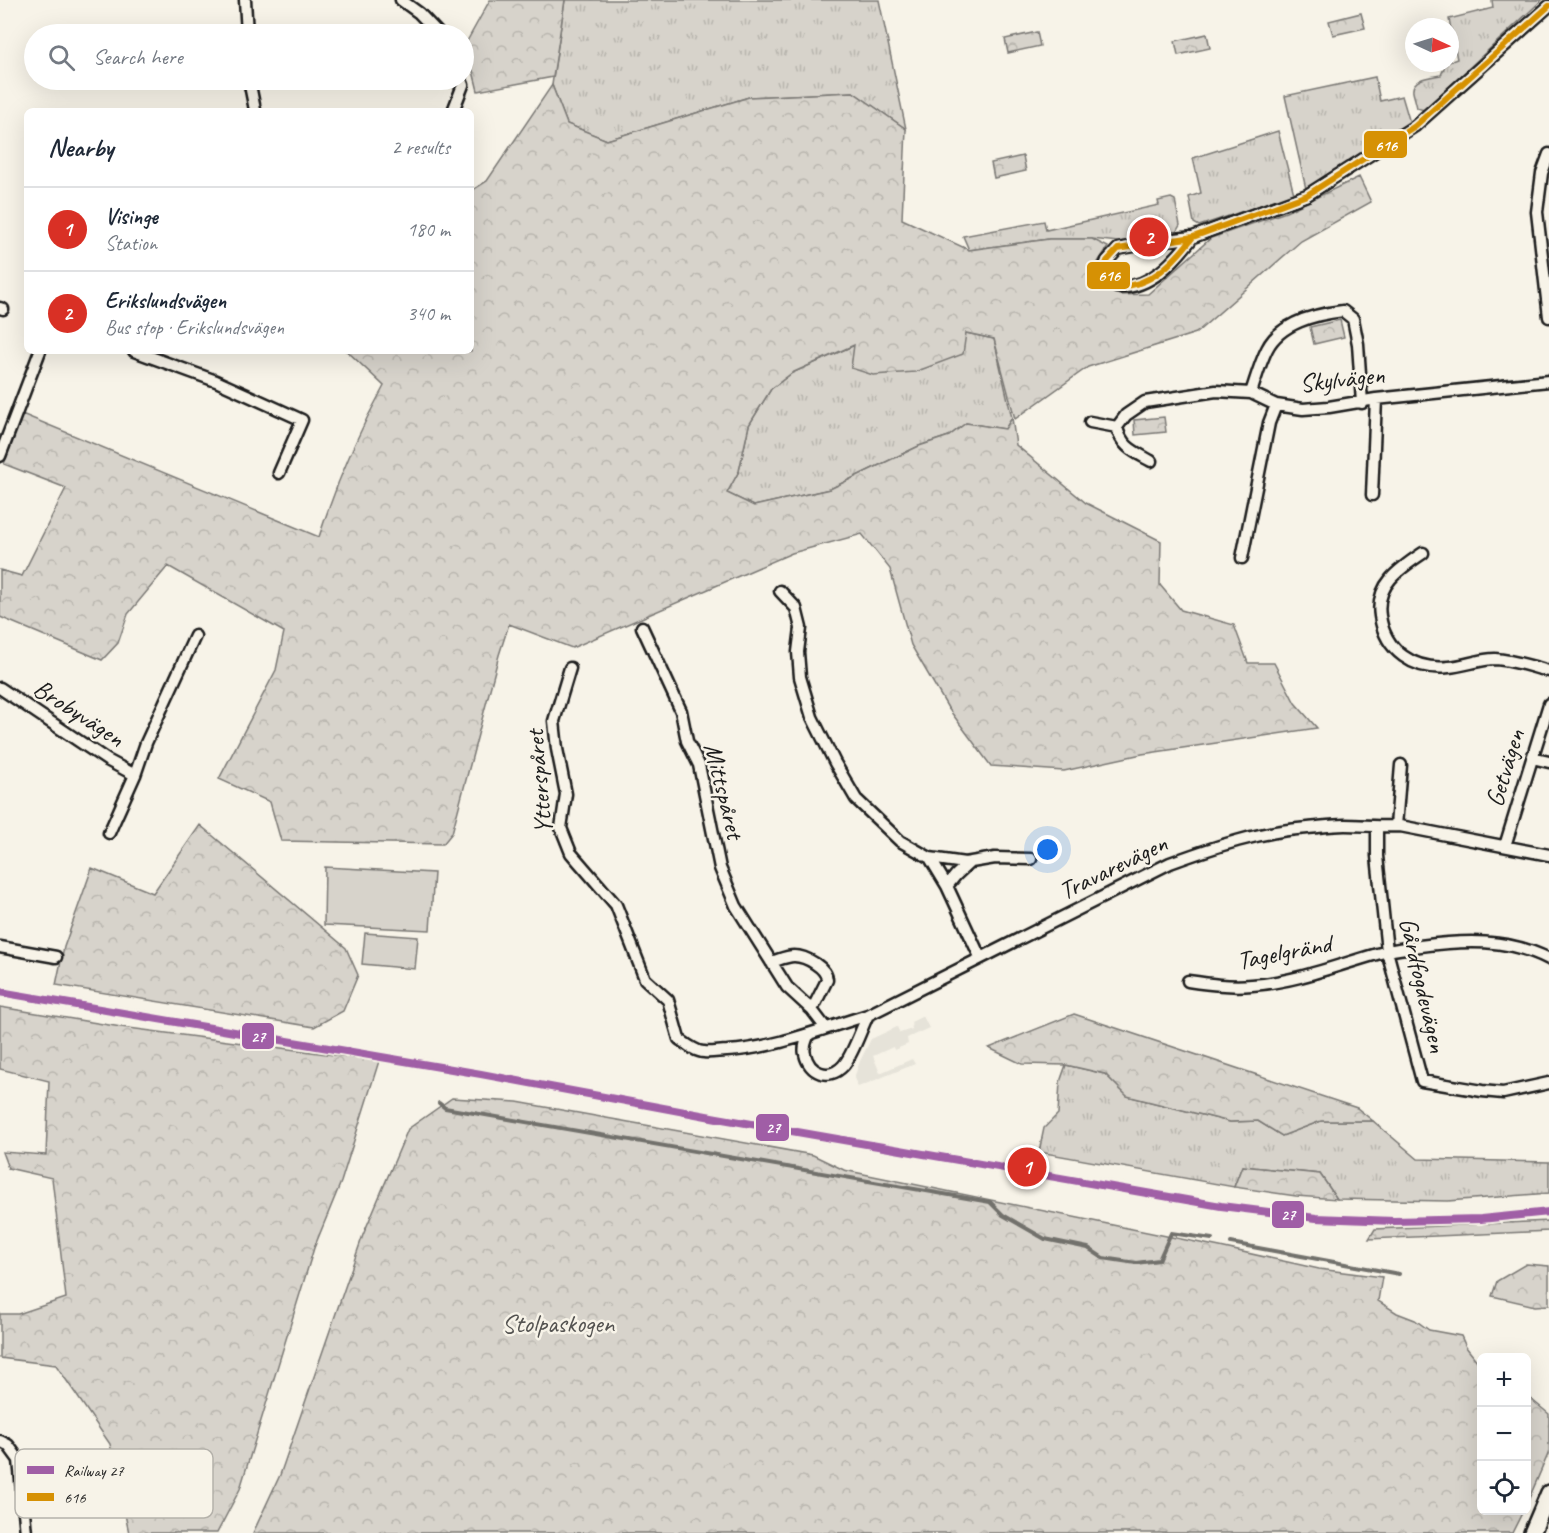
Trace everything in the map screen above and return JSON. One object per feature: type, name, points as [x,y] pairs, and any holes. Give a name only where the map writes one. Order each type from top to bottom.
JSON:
[{"type":"main road","points":[[1532,1533],[1549,1493]]},
{"type":"street","points":[[245,0],[246,24]]},
{"type":"street","points":[[401,0],[430,24]]},
{"type":"street","points":[[1193,237],[1173,262],[1144,282],[1130,288],[1117,287],[1104,269],[1107,261],[1118,249],[1193,237],[1307,195],[1415,126],[1549,6]]},
{"type":"street","points":[[251,90],[254,108]]},
{"type":"street","points":[[454,108],[461,90]]},
{"type":"street","points":[[1549,154],[1542,173],[1537,206],[1549,317]]},
{"type":"street","points":[[1251,393],[1268,347],[1283,329],[1324,313],[1343,311],[1353,319],[1358,344],[1362,403]]},
{"type":"street","points":[[0,456],[39,354]]},
{"type":"street","points":[[142,354],[216,381],[302,420],[279,473]]},
{"type":"street","name":"Skylvägen","points":[[1118,427],[1126,415],[1145,402],[1216,391],[1251,393],[1276,405],[1303,409],[1549,381]]},
{"type":"street","points":[[1372,495],[1376,399]]},
{"type":"street","points":[[1242,558],[1269,423],[1276,405]]},
{"type":"street","points":[[1090,422],[1118,427],[1119,438],[1126,446],[1151,462]]},
{"type":"street","points":[[1423,553],[1400,568],[1385,582],[1378,606],[1380,626],[1391,646],[1404,656],[1426,667],[1449,667],[1494,659],[1549,671]]},
{"type":"street","points":[[780,591],[796,608],[801,628],[798,652],[800,677],[812,717],[856,800],[900,841],[930,858],[970,862],[995,858],[1031,859]]},
{"type":"street","name":"Mittspåret","points":[[642,627],[681,711],[687,741],[699,765],[720,868],[736,906],[788,987],[812,1010],[825,1027]]},
{"type":"street","name":"Brobyvägen","points":[[109,833],[195,636]]},
{"type":"street","name":"Ytterspåret","points":[[570,668],[554,721],[566,794],[561,828],[571,853],[616,905],[645,979],[668,1000],[679,1040]]},
{"type":"street","name":"Brobyvägen","points":[[0,688],[135,775]]},
{"type":"street","name":"Getvägen","points":[[1505,846],[1549,704]]},
{"type":"street","points":[[1532,758],[1549,762]]},
{"type":"street","points":[[1396,826],[1401,765]]},
{"type":"street","name":"Travarevägen","points":[[679,1040],[702,1053],[746,1050],[808,1036],[825,1027],[867,1015],[1170,863],[1253,837],[1305,828],[1346,825],[1377,828],[1396,826],[1549,855]]},
{"type":"street","name":"Gårdfogdevägen","points":[[1377,828],[1377,856],[1387,951],[1422,1081],[1503,1093],[1549,1083]]},
{"type":"street","points":[[930,858],[948,886],[980,957]]},
{"type":"street","points":[[948,886],[970,862]]},
{"type":"street","name":"Tagelgränd","points":[[1188,981],[1225,986],[1253,985],[1315,973],[1387,951],[1453,942],[1502,943],[1534,951],[1549,959]]},
{"type":"street","points":[[0,947],[56,957]]},
{"type":"street","points":[[771,962],[793,956],[802,957],[821,968],[827,975],[827,980],[812,1010]]},
{"type":"street","points":[[808,1036],[804,1052],[807,1061],[814,1071],[826,1075],[832,1074],[845,1064],[867,1015]]},
{"type":"street","points":[[0,1441],[9,1445],[15,1454]]},
{"type":"street","points":[[25,1518],[26,1533]]},
{"type":"shaded area","points":[[923,1016],[929,1028],[907,1038],[908,1044],[894,1050],[893,1047],[873,1056],[880,1073],[912,1059],[915,1064],[858,1087],[854,1078],[871,1039],[897,1027],[900,1033],[912,1029],[911,1022]]},
{"type":"green space","points":[[490,0],[565,0],[553,77],[478,91],[474,75],[474,29]]},
{"type":"green space","points":[[565,0],[879,0],[906,129],[853,92],[749,97],[607,140],[567,124],[552,85]]},
{"type":"green space","points":[[1492,0],[1542,0],[1424,110],[1417,108],[1413,87],[1418,81],[1441,75],[1442,72],[1459,72],[1459,18],[1453,18],[1493,8]]},
{"type":"green space","points":[[1361,13],[1365,28],[1333,35],[1329,21]]},
{"type":"green space","points":[[1037,32],[1040,46],[1008,53],[1005,39]]},
{"type":"green space","points":[[1207,34],[1210,48],[1178,55],[1175,41]]},
{"type":"green space","points":[[1375,77],[1380,101],[1402,96],[1410,123],[1306,189],[1285,96]]},
{"type":"green space","points":[[552,85],[567,124],[607,140],[749,97],[853,92],[906,129],[902,219],[969,250],[1049,239],[1092,239],[1108,247],[1098,262],[1119,295],[1148,294],[1211,238],[1286,212],[1359,177],[1371,202],[1301,241],[1196,333],[1088,367],[1015,419],[994,339],[966,333],[963,354],[915,372],[873,375],[851,368],[854,345],[792,373],[771,389],[749,425],[739,471],[727,493],[754,506],[830,489],[919,446],[949,436],[966,423],[1005,429],[1012,418],[1016,445],[1086,503],[1161,541],[1160,585],[1181,610],[1234,625],[1248,663],[1274,663],[1295,703],[1317,728],[1142,754],[1064,771],[991,766],[948,708],[911,645],[890,569],[862,534],[792,553],[572,648],[509,624],[452,833],[443,844],[281,841],[270,802],[219,779],[276,670],[284,632],[168,566],[128,614],[118,643],[102,660],[0,617],[0,570],[22,576],[66,488],[4,464],[22,414],[319,537],[348,460],[384,386],[350,354],[474,354],[474,189],[487,181]]},
{"type":"green space","points":[[1278,131],[1294,194],[1199,226],[1194,223],[1189,197],[1201,193],[1193,158]]},
{"type":"green space","points":[[1023,156],[1026,171],[994,178],[991,163]]},
{"type":"green space","points":[[1171,198],[1175,200],[1180,225],[1176,232],[1118,242],[1092,239],[1049,239],[969,250],[963,236],[1044,221],[1046,230],[1159,205],[1158,201]]},
{"type":"green space","points":[[1340,320],[1344,337],[1314,344],[1310,327]]},
{"type":"green space","points":[[966,333],[994,339],[1012,418],[1005,429],[966,423],[949,436],[919,446],[830,489],[754,506],[727,493],[739,471],[749,425],[771,389],[792,373],[855,345],[851,368]]},
{"type":"green space","points":[[1164,417],[1166,432],[1135,435],[1134,420]]},
{"type":"green space","points":[[200,825],[346,948],[358,975],[343,1011],[314,1027],[56,985],[64,947],[92,868],[153,893]]},
{"type":"green space","points":[[325,867],[434,873],[430,930],[324,925]]},
{"type":"green space","points":[[365,933],[418,937],[415,969],[362,964]]},
{"type":"green space","points":[[0,1007],[121,1027],[379,1061],[341,1182],[314,1248],[240,1489],[217,1533],[129,1533],[126,1518],[213,1518],[213,1449],[111,1449],[110,1444],[56,1365],[0,1358],[0,1314],[18,1314],[66,1298],[52,1178],[8,1168],[2,1152],[46,1155],[49,1081],[0,1069]]},
{"type":"green space","points":[[1074,1014],[1357,1108],[1373,1121],[1321,1121],[1282,1136],[1258,1121],[1230,1122],[1127,1096],[1105,1074],[1066,1065],[1022,1064],[989,1048]]},
{"type":"green space","points":[[1066,1065],[1105,1074],[1128,1096],[1230,1122],[1258,1121],[1282,1136],[1321,1121],[1373,1121],[1418,1159],[1549,1162],[1549,1193],[1448,1201],[1337,1199],[1320,1174],[1242,1166],[1234,1187],[1039,1152],[1044,1128],[1058,1114],[1060,1082]]},
{"type":"green space","name":"Stolpaskogen","points":[[452,1098],[517,1102],[813,1155],[844,1170],[1319,1269],[1382,1277],[1378,1301],[1429,1330],[1461,1336],[1477,1361],[1477,1515],[1521,1515],[1512,1533],[253,1533],[280,1475],[363,1235],[408,1129]]},
{"type":"green space","points":[[1242,1166],[1320,1174],[1337,1199],[1234,1187]]},
{"type":"green space","points":[[1549,1221],[1549,1231],[1369,1239],[1375,1229]]},
{"type":"green space","points":[[1526,1264],[1549,1266],[1549,1305],[1535,1306],[1492,1296],[1497,1281]]},
{"type":"green space","points":[[1531,1399],[1549,1414],[1549,1452],[1531,1494]]},
{"type":"waterway","points":[[439,1103],[445,1108],[990,1202],[1003,1215],[1045,1239],[1088,1248],[1103,1258],[1136,1263],[1159,1260],[1171,1233],[1212,1239]]},
{"type":"waterway","points":[[1231,1243],[1399,1274]]},
{"type":"rail line","name":"27","points":[[0,992],[481,1074],[717,1118],[1221,1206],[1316,1218],[1394,1221],[1481,1219],[1549,1212]]},
{"type":"transit line","name":"616","points":[[1193,237],[1307,195],[1415,126],[1549,6]]},
{"type":"transit line","name":"616","points":[[1193,237],[1178,256],[1161,271],[1141,282],[1117,287],[1104,269],[1107,261],[1118,249],[1193,237]]},
{"type":"place","name":"Erikslundsvägen","points":[[1149,237]]},
{"type":"place","name":"Visinge","points":[[1027,1167]]}]
